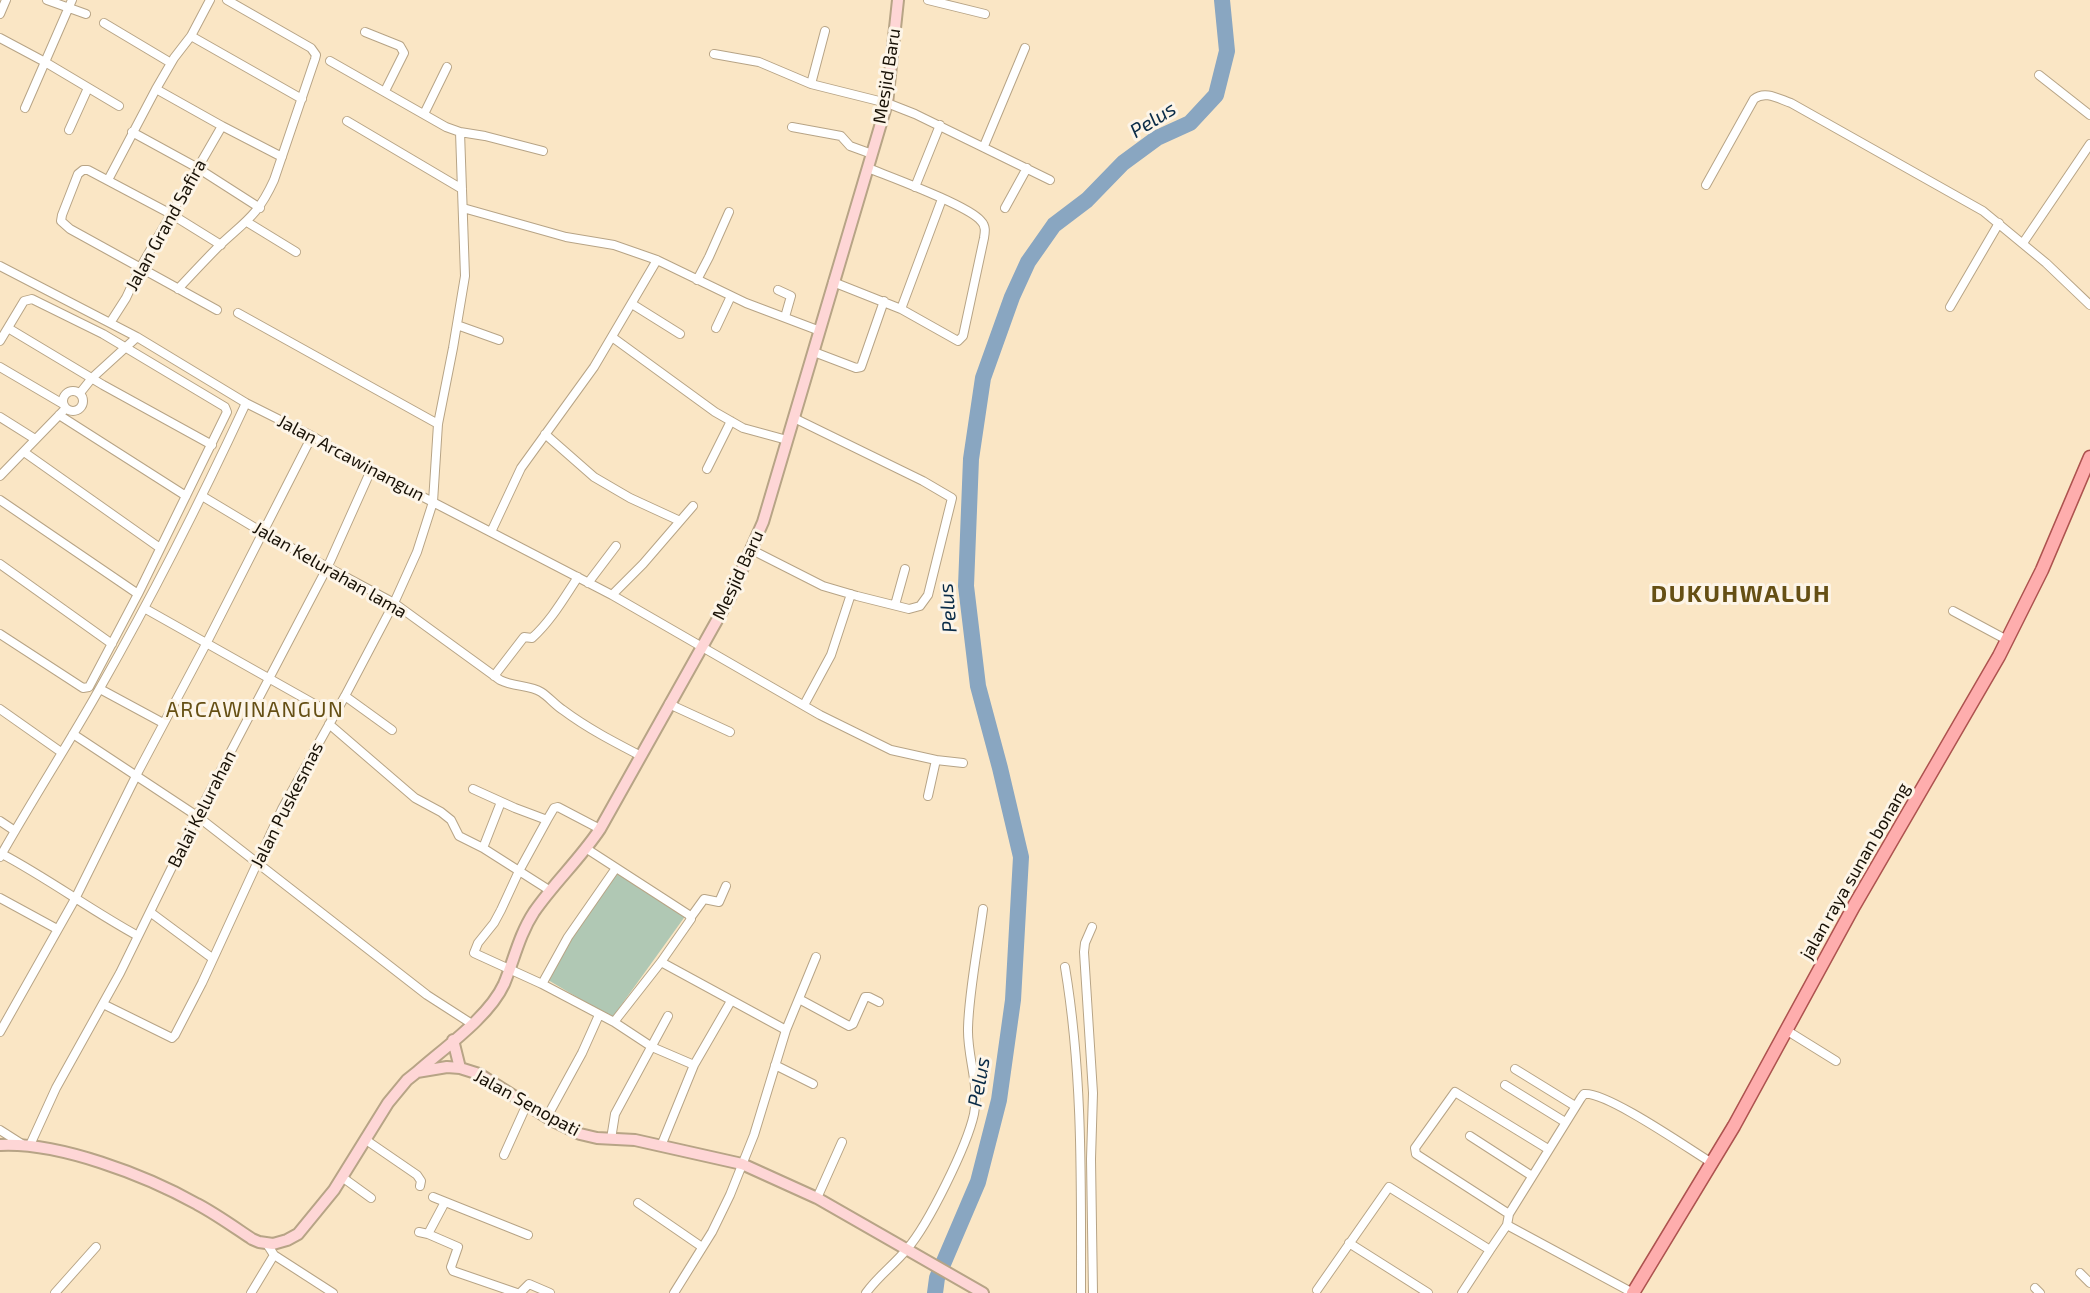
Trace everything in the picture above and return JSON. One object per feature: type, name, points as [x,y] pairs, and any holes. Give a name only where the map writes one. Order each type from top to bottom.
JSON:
[{"type":"main road","name":"jalan raya sunan bonang","points":[[1633,1293],[1712,1163],[1854,906],[2007,640],[2042,570],[2090,457]]},
{"type":"street","points":[[0,14],[6,0]]},
{"type":"street","points":[[47,0],[86,14]]},
{"type":"street","points":[[25,108],[72,0]]},
{"type":"street","points":[[108,180],[156,89],[171,63],[191,36],[210,0]]},
{"type":"street","points":[[178,289],[221,244],[261,208],[274,180],[316,55],[311,48],[227,0]]},
{"type":"street","name":"Mesjid Baru","points":[[417,1072],[471,1024],[494,999],[503,985],[528,922],[549,890],[586,849],[600,829],[730,597],[763,522],[887,104],[898,0]]},
{"type":"street","points":[[928,0],[985,14]]},
{"type":"street","points":[[104,22],[171,63]]},
{"type":"street","points":[[366,32],[400,46],[404,53],[385,91]]},
{"type":"street","points":[[811,84],[825,32]]},
{"type":"street","points":[[191,36],[302,99]]},
{"type":"street","points":[[0,38],[119,106]]},
{"type":"street","points":[[984,146],[1026,48]]},
{"type":"street","points":[[714,54],[759,62],[811,84],[887,104],[940,125],[1050,180]]},
{"type":"street","points":[[330,61],[446,127],[543,152]]},
{"type":"street","points":[[424,114],[447,67]]},
{"type":"street","points":[[2039,75],[2090,115]]},
{"type":"street","points":[[69,130],[88,88]]},
{"type":"street","points":[[156,89],[282,157]]},
{"type":"street","points":[[1706,185],[1754,99],[1758,95],[1765,94],[1791,103],[1983,211],[2023,243],[2090,305]]},
{"type":"street","points":[[347,121],[462,189]]},
{"type":"street","points":[[915,187],[940,125]]},
{"type":"street","name":"Jalan Grand Safira","points":[[110,323],[126,298],[196,167],[222,126]]},
{"type":"street","points":[[792,127],[841,136],[849,146],[872,154]]},
{"type":"street","points":[[132,132],[196,167],[261,208]]},
{"type":"street","name":"Jalan Puskesmas","points":[[103,1004],[172,1038],[202,983],[282,809],[394,603],[417,552],[433,502],[438,424],[465,276],[460,132]]},
{"type":"street","points":[[2023,243],[2090,144]]},
{"type":"street","points":[[833,282],[901,309],[958,340],[963,336],[985,227],[978,218],[942,199],[868,168]]},
{"type":"street","points":[[1005,208],[1027,168]]},
{"type":"street","points":[[217,310],[70,229],[62,221],[62,215],[80,172],[88,170],[171,214],[221,244]]},
{"type":"street","points":[[901,309],[942,199]]},
{"type":"street","points":[[463,208],[566,237],[614,245],[657,260],[731,296],[820,331]]},
{"type":"street","points":[[697,280],[729,212]]},
{"type":"street","points":[[247,222],[296,252]]},
{"type":"street","points":[[1950,307],[1999,223]]},
{"type":"street","points":[[491,532],[521,468],[594,367],[657,260]]},
{"type":"street","name":"Jalan Arcawinangun","points":[[0,266],[137,337],[246,403],[612,595],[820,716],[891,750],[936,760],[963,763]]},
{"type":"street","points":[[778,290],[791,296],[786,317]]},
{"type":"street","points":[[716,328],[731,296]]},
{"type":"street","points":[[0,341],[24,301],[32,299],[127,348],[225,406],[227,412],[91,684],[86,688],[0,634]]},
{"type":"street","points":[[814,352],[856,368],[861,367],[884,302]]},
{"type":"street","points":[[632,304],[680,334]]},
{"type":"street","points":[[238,313],[438,424]]},
{"type":"street","points":[[457,325],[499,340]]},
{"type":"street","points":[[8,328],[212,445]]},
{"type":"street","points":[[80,393],[137,337]]},
{"type":"street","points":[[612,337],[688,394],[731,421],[743,428],[787,440]]},
{"type":"street","points":[[0,367],[29,386],[65,406],[76,411],[81,407],[83,399],[80,393],[73,390],[66,393],[65,406],[59,415],[0,476]]},
{"type":"street","points":[[138,936],[75,899],[39,874],[1,856],[100,689],[144,608],[202,496],[246,403]]},
{"type":"street","points":[[59,415],[186,496]]},
{"type":"street","points":[[0,417],[35,439]]},
{"type":"street","points":[[750,549],[824,586],[909,609],[916,608],[924,602],[928,595],[952,498],[923,481],[794,418]]},
{"type":"street","points":[[706,469],[731,421]]},
{"type":"street","points":[[545,434],[594,477],[630,498],[680,521]]},
{"type":"street","points":[[0,1032],[75,899],[163,723],[312,436]]},
{"type":"street","points":[[24,452],[160,548]]},
{"type":"street","name":"Balai Kelurahan","points":[[26,1145],[103,1004],[197,816],[270,680],[328,566],[371,470]]},
{"type":"street","name":"Jalan Kelurahan lama","points":[[202,496],[262,532],[394,603],[494,676],[510,685],[540,691],[563,711],[641,756]]},
{"type":"street","points":[[0,500],[138,594]]},
{"type":"street","points":[[612,595],[643,564],[693,506]]},
{"type":"street","points":[[588,583],[615,546]]},
{"type":"street","points":[[0,564],[112,644]]},
{"type":"street","points":[[895,605],[905,569]]},
{"type":"street","points":[[494,676],[524,637],[532,638],[539,632],[578,578]]},
{"type":"street","points":[[804,705],[831,655],[851,594]]},
{"type":"street","points":[[144,608],[334,715]]},
{"type":"street","points":[[1953,611],[2007,640]]},
{"type":"street","points":[[100,689],[163,723]]},
{"type":"street","points":[[345,696],[392,730]]},
{"type":"street","points":[[669,704],[730,732]]},
{"type":"street","points":[[0,709],[61,752]]},
{"type":"street","points":[[329,724],[415,798],[446,816],[455,826],[459,836],[483,848],[549,890]]},
{"type":"street","points":[[73,734],[197,816],[418,989],[471,1024]]},
{"type":"street","points":[[928,796],[936,760]]},
{"type":"street","points":[[473,789],[547,820]]},
{"type":"street","points":[[483,848],[501,802]]},
{"type":"street","points":[[600,829],[558,807],[554,808],[519,871],[494,923],[473,951],[476,955],[542,984],[614,1022],[652,1047],[694,1065]]},
{"type":"street","points":[[0,821],[15,831]]},
{"type":"street","points":[[586,849],[691,917]]},
{"type":"street","points":[[542,984],[568,937],[616,868]]},
{"type":"street","points":[[614,1022],[662,962],[704,899],[719,902],[726,886]]},
{"type":"street","points":[[0,898],[57,929]]},
{"type":"street","points":[[866,1293],[904,1247],[941,1190],[974,1116],[975,1084],[968,1027],[983,909]]},
{"type":"street","points":[[150,912],[212,958]]},
{"type":"street","points":[[1092,927],[1084,952],[1093,1092],[1091,1159],[1093,1293]]},
{"type":"street","points":[[674,1293],[712,1232],[730,1195],[754,1135],[786,1030],[816,957]]},
{"type":"street","points":[[662,962],[786,1030]]},
{"type":"street","points":[[1065,967],[1071,1003],[1080,1106],[1081,1293]]},
{"type":"street","points":[[799,999],[849,1026],[853,1024],[865,997],[879,1002]]},
{"type":"street","points":[[661,1146],[694,1065],[731,1001]]},
{"type":"street","points":[[548,1117],[599,1015]]},
{"type":"street","points":[[611,1139],[615,1114],[668,1016]]},
{"type":"street","points":[[1786,1030],[1836,1061]]},
{"type":"street","points":[[453,1040],[460,1068]]},
{"type":"street","points":[[775,1065],[813,1084]]},
{"type":"street","name":"Jalan Senopati","points":[[417,1072],[447,1067],[460,1068],[479,1074],[580,1134],[597,1138],[635,1140],[742,1164],[817,1198],[983,1293]]},
{"type":"street","points":[[1515,1069],[1575,1106]]},
{"type":"street","points":[[0,1145],[26,1145],[53,1149],[113,1168],[177,1193],[252,1239],[267,1244],[288,1240],[301,1232],[342,1177],[388,1102],[417,1072]]},
{"type":"street","points":[[1505,1085],[1565,1122]]},
{"type":"street","points":[[1509,1214],[1416,1154],[1415,1148],[1455,1092],[1548,1149]]},
{"type":"street","points":[[1462,1293],[1507,1225],[1509,1214],[1584,1094],[1600,1096],[1712,1163]]},
{"type":"street","points":[[504,1155],[527,1104]]},
{"type":"street","points":[[0,1130],[26,1145]]},
{"type":"street","points":[[1470,1136],[1532,1176]]},
{"type":"street","points":[[366,1140],[417,1176],[421,1181],[420,1186]]},
{"type":"street","points":[[817,1198],[842,1142]]},
{"type":"street","points":[[342,1177],[371,1198]]},
{"type":"street","points":[[1317,1290],[1387,1189],[1391,1187],[1491,1250]]},
{"type":"street","points":[[433,1197],[528,1235]]},
{"type":"street","points":[[428,1234],[445,1202]]},
{"type":"street","points":[[638,1203],[702,1246]]},
{"type":"street","points":[[1507,1225],[1633,1293]]},
{"type":"street","points":[[418,1232],[458,1247],[451,1267],[453,1271],[518,1293],[529,1284],[550,1293]]},
{"type":"street","points":[[1349,1243],[1428,1293]]},
{"type":"street","points":[[267,1244],[274,1255],[333,1293]]},
{"type":"street","points":[[55,1293],[96,1247]]},
{"type":"street","points":[[251,1293],[274,1255]]},
{"type":"street","points":[[2080,1274],[2090,1283]]},
{"type":"green space","points":[[620,866],[679,905],[686,915],[612,1018],[543,977]]},
{"type":"waterway","name":"Pelus","points":[[935,1293],[937,1278],[978,1182],[999,1100],[1013,1000],[1021,857],[978,686],[966,586],[971,459],[983,378],[1012,297],[1028,262],[1054,225],[1087,200],[1123,163],[1157,138],[1190,123],[1216,95],[1227,51],[1222,0]]},
{"type":"district","name":"DUKUHWALUH","points":[[1741,594]]},
{"type":"district","name":"ARCAWINANGUN","points":[[255,710]]}]
